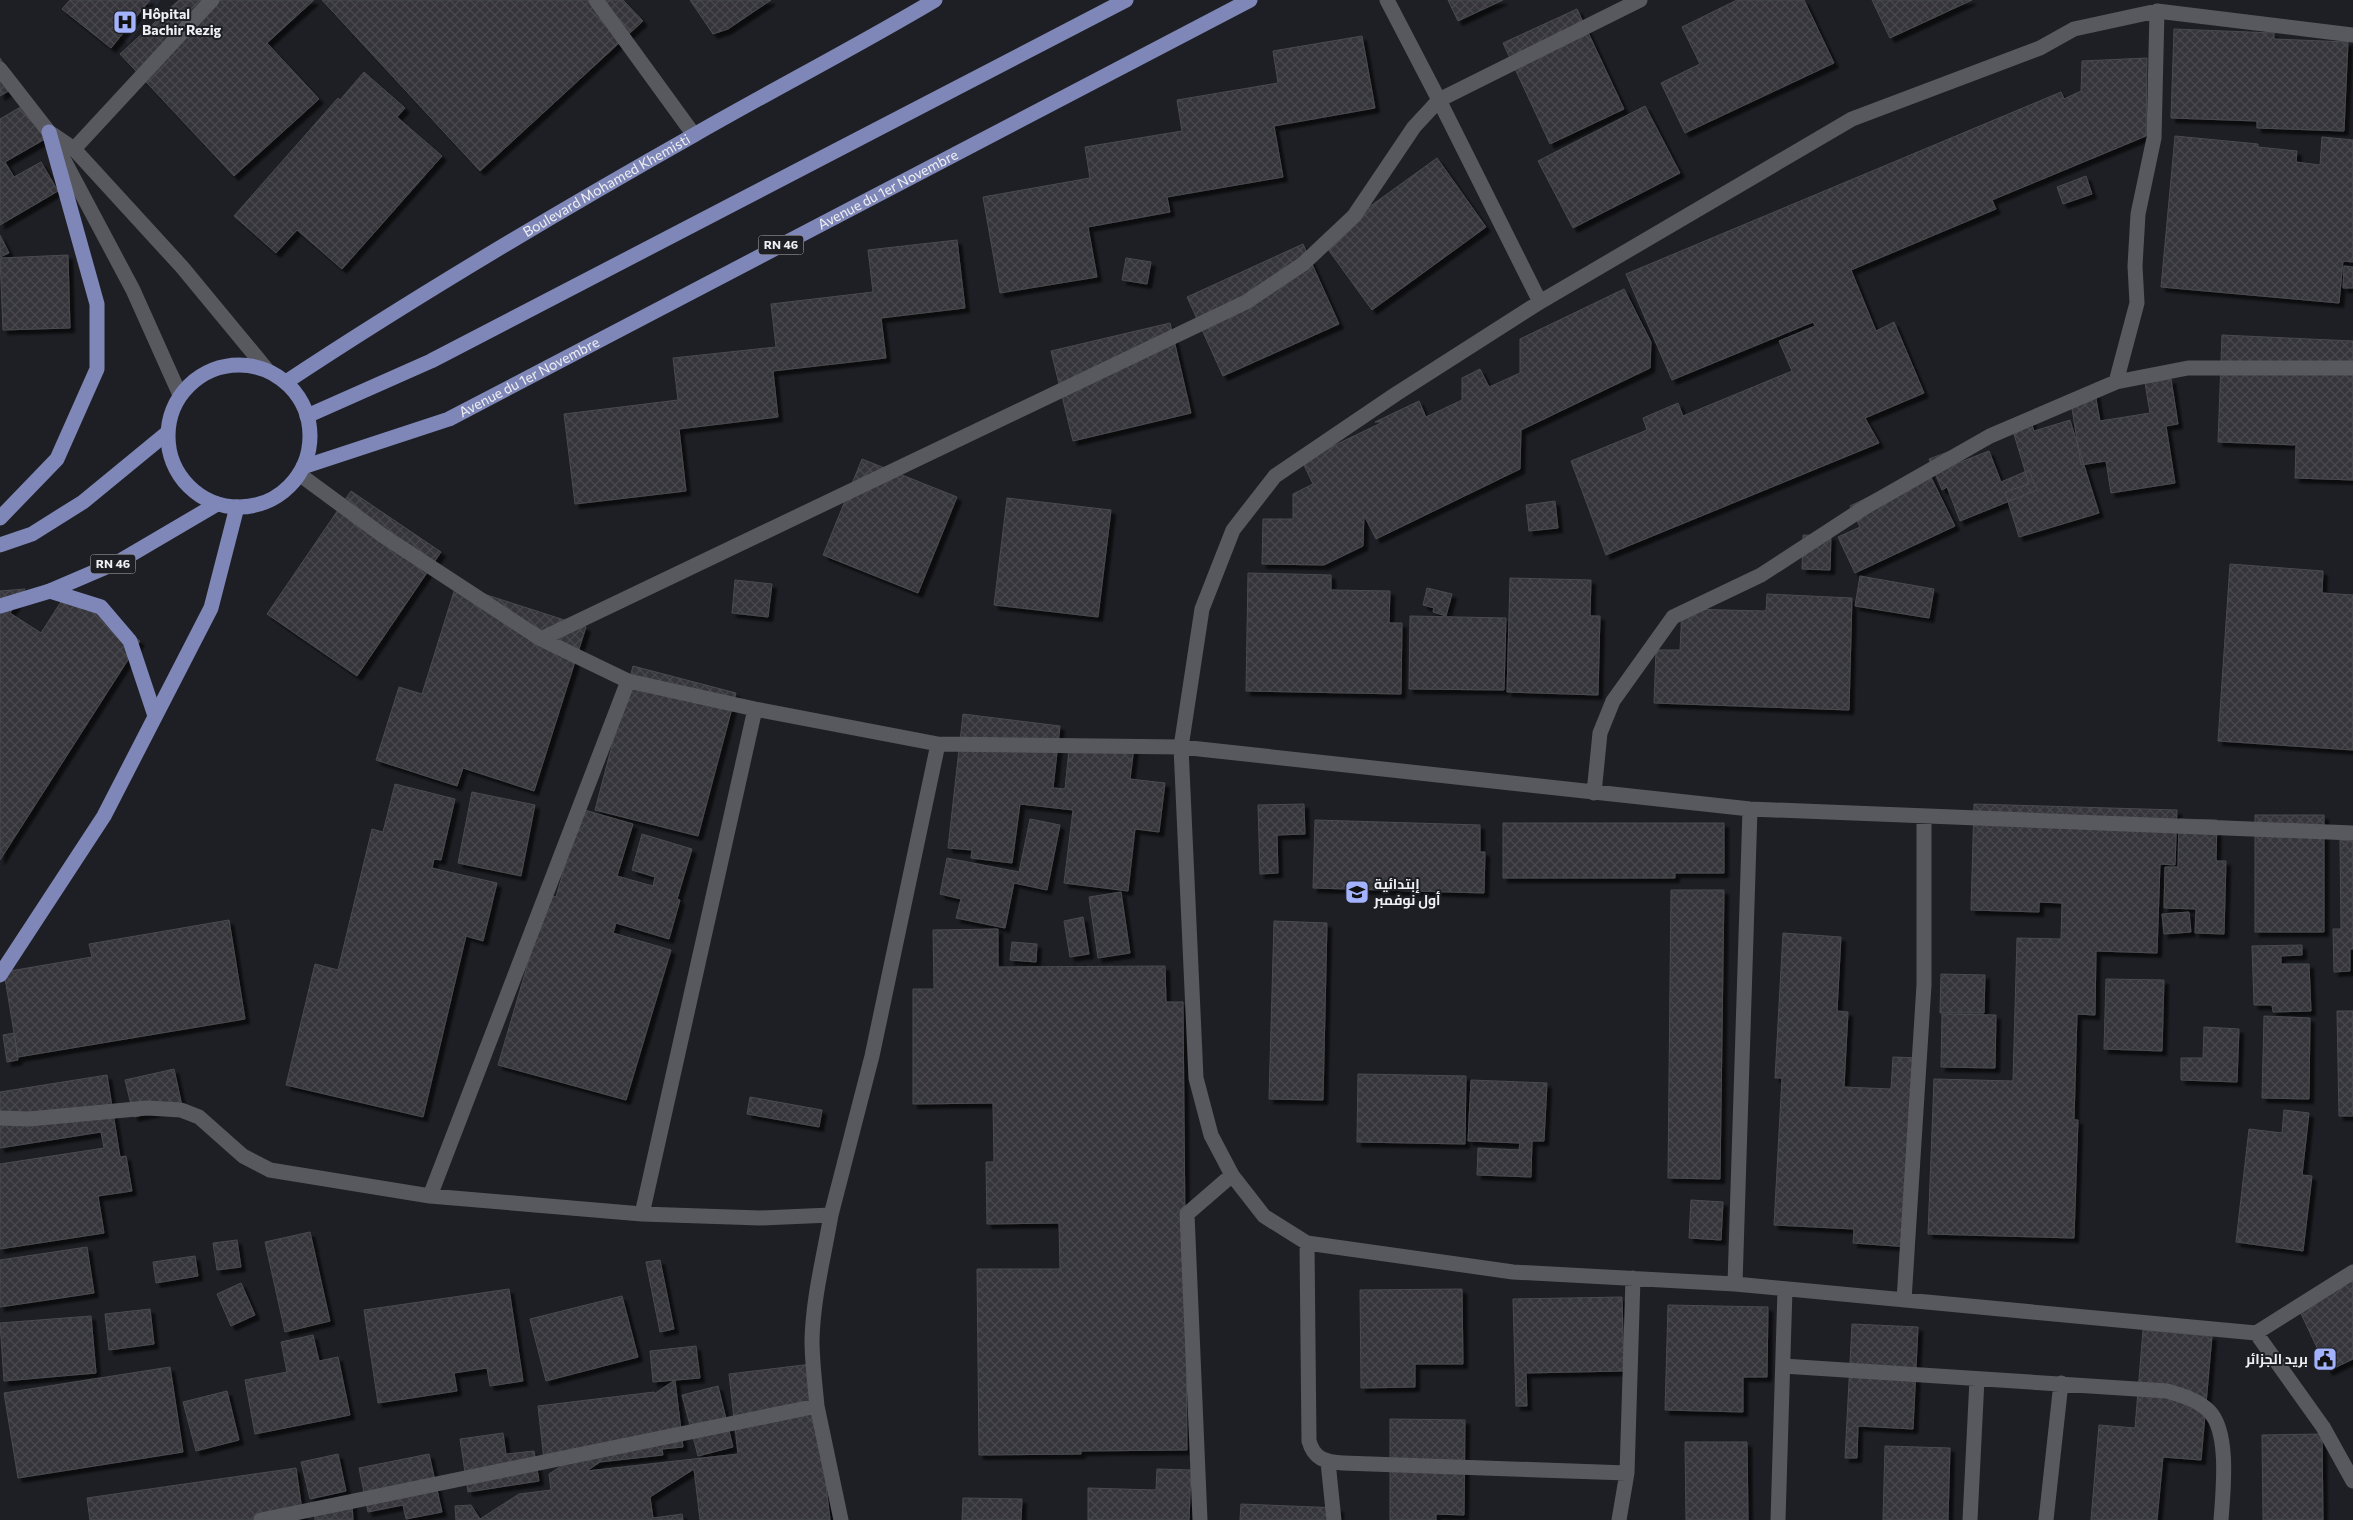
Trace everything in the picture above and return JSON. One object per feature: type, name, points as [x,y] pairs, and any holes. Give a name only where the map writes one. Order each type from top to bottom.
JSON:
[{"type":"main road","name":"Boulevard Mohamed Khemisti","points":[[286,382],[427,290],[694,135],[847,52],[935,0]]},
{"type":"main road","points":[[308,416],[431,361],[1126,0]]},
{"type":"main road","name":"Avenue du 1er Novembre","points":[[301,471],[449,419],[1250,0]]},
{"type":"main road","points":[[0,518],[57,459],[97,369],[97,304],[49,132]]},
{"type":"main road","points":[[229,365],[249,365],[268,371],[286,382],[300,398],[308,416],[310,434],[308,451],[301,471],[287,488],[273,499],[255,505],[237,507],[217,504],[196,494],[180,477],[170,456],[167,433],[170,413],[180,395],[193,380],[210,370],[229,365]]},
{"type":"main road","points":[[0,545],[32,534],[82,502],[167,433]]},
{"type":"main road","name":"RN 46","points":[[0,606],[50,591],[120,561],[217,504]]},
{"type":"main road","points":[[0,975],[104,816],[211,608],[237,507]]},
{"type":"main road","points":[[50,591],[101,607],[130,641],[155,716]]},
{"type":"street","points":[[74,149],[212,0]]},
{"type":"street","points":[[1387,0],[1440,100],[1540,302]]},
{"type":"street","points":[[541,640],[1246,302],[1303,264],[1354,216],[1414,127],[1440,100],[1640,0]]},
{"type":"street","points":[[599,1],[694,135]]},
{"type":"street","points":[[2353,35],[2157,11],[2074,29],[2040,48],[1852,119],[1540,302],[1396,394],[1275,476],[1233,530],[1202,609],[1181,747],[1196,1078],[1211,1135],[1232,1175],[1264,1216],[1308,1244],[1513,1272],[1785,1288],[2256,1333],[2353,1272]]},
{"type":"street","points":[[2116,382],[2138,303],[2135,266],[2138,214],[2154,138],[2157,11]]},
{"type":"street","points":[[0,70],[49,132],[133,290],[180,395]]},
{"type":"street","points":[[49,132],[74,149],[182,267],[268,371]]},
{"type":"street","points":[[1594,793],[1600,733],[1613,701],[1673,617],[1761,575],[1867,506],[1990,436],[2116,382],[2188,368],[2353,368]]},
{"type":"street","points":[[301,471],[382,535],[541,640],[628,681],[755,709],[938,744],[1181,747],[1750,809],[2353,833]]},
{"type":"street","points":[[430,1196],[628,681]]},
{"type":"street","points":[[642,1214],[755,709]]},
{"type":"street","points":[[841,1520],[818,1406],[813,1368],[812,1339],[818,1285],[831,1214],[872,1056],[938,744]]},
{"type":"street","points":[[1735,1284],[1750,809]]},
{"type":"street","points":[[1904,1300],[1924,985],[1924,816]]},
{"type":"street","points":[[0,1118],[29,1119],[148,1108],[181,1110],[199,1117],[242,1156],[270,1170],[430,1196],[642,1214],[760,1218],[831,1214]]},
{"type":"street","points":[[1200,1520],[1187,1214],[1232,1175]]},
{"type":"street","points":[[1308,1244],[1308,1441],[1318,1458],[1328,1462],[1627,1473]]},
{"type":"street","points":[[1619,1520],[1627,1473],[1633,1278]]},
{"type":"street","points":[[1778,1520],[1785,1288]]},
{"type":"street","points":[[2256,1333],[2323,1427],[2353,1481]]},
{"type":"street","points":[[1783,1366],[2061,1383],[2167,1391],[2182,1395],[2209,1411],[2218,1426],[2223,1452],[2222,1520]]},
{"type":"street","points":[[1970,1520],[1978,1379]]},
{"type":"street","points":[[2046,1520],[2061,1383]]},
{"type":"street","points":[[261,1520],[818,1406]]},
{"type":"street","points":[[1328,1462],[1334,1520]]},
{"type":"shaded area","name":"Hôpital Bachir Rezig","points":[[82,0],[161,0],[128,44]]},
{"type":"building","points":[[70,0],[150,0],[111,48],[62,9]]},
{"type":"building","points":[[179,0],[314,0],[267,43],[319,99],[234,176],[120,54]]},
{"type":"building","points":[[322,0],[623,0],[643,21],[480,171]]},
{"type":"building","points":[[690,0],[771,0],[728,29],[713,34]]},
{"type":"building","points":[[1448,0],[1503,0],[1458,21]]},
{"type":"building","points":[[1737,0],[1804,0],[1834,63],[1685,133],[1661,83],[1700,64],[1682,27]]},
{"type":"building","points":[[1872,0],[1972,0],[1890,38]]},
{"type":"building","points":[[1577,9],[1624,109],[1550,144],[1503,43]]},
{"type":"building","points":[[2174,29],[2274,33],[2274,39],[2348,42],[2344,131],[2257,128],[2257,121],[2171,118]]},
{"type":"building","points":[[1362,36],[1375,108],[1274,126],[1283,177],[1167,197],[1170,212],[1088,227],[1097,277],[1000,293],[983,197],[1090,178],[1085,147],[1182,131],[1177,100],[1278,83],[1273,51]]},
{"type":"building","points":[[0,58],[17,86],[0,96]]},
{"type":"building","points":[[2147,58],[2146,136],[1992,200],[1996,209],[1851,270],[1876,331],[1894,322],[1924,393],[1865,418],[1879,443],[1606,555],[1571,461],[1647,430],[1643,418],[1678,403],[1683,416],[1792,371],[1779,341],[1815,326],[1813,322],[1672,380],[1626,274],[2061,92],[2064,99],[2081,91],[2082,61]]},
{"type":"building","points":[[364,72],[405,108],[397,117],[442,156],[342,269],[297,230],[276,253],[234,216],[338,98],[340,100]]},
{"type":"building","points":[[24,105],[45,139],[5,162],[14,177],[41,162],[58,191],[0,225],[0,119]]},
{"type":"building","points":[[1645,106],[1680,173],[1573,228],[1538,161]]},
{"type":"building","points":[[2175,136],[2258,144],[2258,147],[2297,151],[2296,162],[2320,165],[2322,137],[2353,140],[2353,262],[2343,261],[2339,303],[2161,287]]},
{"type":"building","points":[[1437,158],[1486,227],[1372,310],[1322,241]]},
{"type":"building","points":[[2086,176],[2092,194],[2063,204],[2057,187]]},
{"type":"building","points":[[0,235],[9,253],[0,257]]},
{"type":"building","points":[[957,240],[965,308],[881,318],[886,358],[773,371],[778,417],[679,429],[686,491],[575,504],[564,414],[678,400],[673,358],[776,347],[771,304],[873,292],[868,250]]},
{"type":"building","points":[[1303,244],[1339,324],[1223,376],[1187,297]]},
{"type":"building","points":[[68,255],[70,328],[3,330],[0,258]]},
{"type":"building","points":[[1126,258],[1151,262],[1147,284],[1122,280]]},
{"type":"building","points":[[2344,266],[2353,267],[2353,288],[2343,288]]},
{"type":"building","points":[[1624,289],[1651,342],[1650,368],[1521,430],[1520,469],[1376,539],[1364,515],[1363,546],[1324,565],[1262,564],[1263,519],[1293,519],[1293,494],[1313,484],[1302,461],[1383,422],[1375,422],[1419,401],[1426,417],[1462,400],[1462,378],[1480,369],[1489,387],[1520,373],[1520,339]]},
{"type":"building","points":[[1170,323],[1191,413],[1073,441],[1051,351]]},
{"type":"building","points":[[2222,335],[2353,341],[2353,480],[2295,478],[2296,445],[2218,442]]},
{"type":"building","points":[[2171,379],[2178,424],[2166,426],[2175,483],[2111,493],[2106,461],[2081,465],[2070,396],[2095,393],[2100,421],[2150,413],[2145,383]]},
{"type":"building","points":[[2029,416],[2034,431],[2070,420],[2099,513],[2019,537],[2005,492],[2029,484],[2010,421]]},
{"type":"building","points":[[1953,450],[1958,463],[1989,451],[2001,482],[2029,470],[2037,490],[1960,521],[1947,487],[1942,490],[1929,459]]},
{"type":"building","points":[[862,459],[957,497],[918,593],[823,555]]},
{"type":"building","points":[[1927,469],[1955,526],[1855,573],[1838,537],[1860,527],[1850,506]]},
{"type":"building","points":[[351,491],[441,552],[357,676],[267,614]]},
{"type":"building","points":[[1007,498],[1111,510],[1098,617],[994,605]]},
{"type":"building","points":[[1555,501],[1558,528],[1529,531],[1526,505]]},
{"type":"building","points":[[1803,535],[1831,536],[1830,570],[1802,569]]},
{"type":"building","points":[[2230,564],[2323,571],[2322,593],[2353,595],[2353,750],[2218,741]]},
{"type":"building","points":[[1248,573],[1331,575],[1331,590],[1390,591],[1389,623],[1402,623],[1401,694],[1246,691]]},
{"type":"building","points":[[1860,576],[1934,589],[1929,618],[1855,606]]},
{"type":"building","points":[[1510,578],[1591,580],[1590,616],[1600,616],[1598,695],[1507,692]]},
{"type":"building","points":[[735,580],[772,584],[768,617],[732,613]]},
{"type":"building","points":[[456,585],[586,627],[534,791],[463,768],[457,786],[376,760],[399,687],[422,694]]},
{"type":"building","points":[[1427,588],[1452,594],[1446,616],[1433,612],[1434,608],[1423,605]]},
{"type":"building","points":[[25,589],[10,613],[41,633],[66,594],[140,641],[0,860],[0,591]]},
{"type":"building","points":[[1767,594],[1852,598],[1849,710],[1654,703],[1656,650],[1680,650],[1682,609],[1766,611]]},
{"type":"building","points":[[1410,616],[1506,618],[1504,690],[1409,689]]},
{"type":"building","points":[[633,666],[736,693],[698,836],[595,810]]},
{"type":"building","points":[[963,714],[1060,726],[1053,788],[1065,789],[1070,739],[1134,747],[1130,779],[1165,783],[1159,832],[1135,829],[1128,891],[1064,883],[1073,810],[1020,804],[1012,863],[971,858],[972,850],[948,848]]},
{"type":"building","points":[[395,784],[455,799],[441,860],[434,859],[432,868],[497,883],[483,941],[466,936],[423,1117],[286,1085],[315,964],[338,970],[372,829],[383,832]]},
{"type":"building","points":[[472,792],[535,805],[521,876],[458,863]]},
{"type":"building","points":[[1304,804],[1305,834],[1277,835],[1278,873],[1260,874],[1258,805]]},
{"type":"building","points":[[1974,804],[2177,810],[2175,865],[2160,864],[2157,953],[2096,951],[2095,1015],[2077,1014],[2074,1120],[2078,1120],[2074,1238],[1928,1234],[1934,1079],[2013,1081],[2017,938],[2061,939],[2062,903],[2039,902],[2039,912],[1971,910]]},
{"type":"building","points":[[581,809],[633,824],[617,876],[653,886],[655,877],[632,870],[642,834],[692,849],[677,899],[680,900],[669,939],[616,923],[613,933],[671,950],[626,1100],[498,1065],[548,895],[556,897]]},
{"type":"building","points":[[2255,815],[2324,815],[2324,932],[2255,932]]},
{"type":"building","points":[[1030,819],[1060,825],[1047,890],[1014,883],[1005,928],[956,918],[961,899],[940,894],[947,858],[1019,872]]},
{"type":"building","points":[[2179,819],[2217,820],[2216,861],[2226,861],[2224,934],[2195,933],[2196,909],[2164,908],[2165,867],[2178,867]]},
{"type":"building","points":[[1315,820],[1480,825],[1480,852],[1485,852],[1484,893],[1313,888]]},
{"type":"building","points":[[1503,823],[1724,823],[1724,873],[1675,873],[1675,878],[1503,878]]},
{"type":"building","points":[[2340,840],[2353,841],[2353,949],[2350,949],[2350,971],[2334,972],[2333,929],[2341,929]]},
{"type":"building","points":[[1671,890],[1724,890],[1720,1179],[1668,1178]]},
{"type":"building","points":[[1121,892],[1130,953],[1098,958],[1089,897]]},
{"type":"building","points":[[2189,912],[2191,932],[2164,934],[2162,914]]},
{"type":"building","points":[[1083,917],[1089,954],[1070,957],[1064,921]]},
{"type":"building","points":[[229,920],[245,1019],[18,1057],[4,972],[92,957],[89,944]]},
{"type":"building","points":[[1274,921],[1327,923],[1323,1100],[1269,1099]]},
{"type":"building","points":[[998,929],[998,967],[1165,966],[1166,1002],[1183,1002],[1187,1450],[1081,1451],[1081,1454],[979,1455],[977,1269],[1060,1269],[1059,1223],[987,1224],[986,1162],[994,1162],[993,1103],[913,1104],[913,989],[934,989],[933,930]]},
{"type":"building","points":[[1783,933],[1841,937],[1837,1011],[1848,1012],[1844,1087],[1891,1089],[1893,1057],[1920,1058],[1909,1247],[1853,1243],[1854,1229],[1774,1225],[1782,1078],[1775,1078]]},
{"type":"building","points":[[1012,942],[1037,944],[1036,962],[1010,960]]},
{"type":"building","points":[[2302,945],[2302,955],[2281,956],[2281,964],[2309,964],[2311,1011],[2273,1012],[2272,1005],[2254,1005],[2252,946]]},
{"type":"building","points":[[1941,974],[1985,975],[1984,1013],[1940,1013]]},
{"type":"building","points":[[2106,979],[2164,980],[2162,1051],[2104,1049]]},
{"type":"building","points":[[2337,1011],[2353,1011],[2353,1116],[2339,1116]]},
{"type":"building","points":[[1942,1014],[1996,1015],[1995,1068],[1941,1067]]},
{"type":"building","points":[[2264,1016],[2310,1018],[2309,1099],[2262,1098]]},
{"type":"building","points":[[2204,1027],[2239,1029],[2237,1082],[2181,1080],[2181,1058],[2203,1058]]},
{"type":"building","points":[[14,1033],[18,1060],[7,1062],[3,1035]]},
{"type":"building","points":[[174,1069],[182,1106],[134,1117],[125,1080]]},
{"type":"building","points":[[1358,1074],[1466,1076],[1465,1144],[1357,1142]]},
{"type":"building","points":[[107,1075],[120,1157],[126,1156],[132,1191],[98,1196],[104,1233],[0,1249],[0,1164],[104,1148],[101,1132],[0,1148],[0,1092]]},
{"type":"building","points":[[1471,1080],[1547,1083],[1544,1141],[1532,1141],[1531,1177],[1477,1175],[1478,1148],[1519,1150],[1520,1143],[1468,1141]]},
{"type":"building","points":[[750,1097],[822,1110],[819,1127],[747,1114]]},
{"type":"building","points":[[2284,1110],[2309,1113],[2302,1175],[2312,1176],[2303,1251],[2236,1242],[2249,1129],[2282,1133]]},
{"type":"building","points":[[1691,1200],[1723,1202],[1721,1240],[1689,1238]]},
{"type":"building","points":[[310,1232],[330,1321],[285,1332],[265,1242]]},
{"type":"building","points":[[237,1240],[241,1267],[217,1270],[213,1243]]},
{"type":"building","points":[[87,1247],[94,1293],[0,1307],[0,1260]]},
{"type":"building","points":[[195,1256],[198,1276],[156,1283],[153,1262]]},
{"type":"building","points":[[660,1260],[674,1329],[660,1332],[646,1262]]},
{"type":"building","points":[[2353,1276],[2353,1359],[2328,1371],[2296,1303]]},
{"type":"building","points":[[241,1283],[255,1315],[231,1326],[217,1294]]},
{"type":"building","points":[[509,1289],[523,1381],[490,1386],[487,1368],[454,1373],[457,1391],[378,1403],[364,1310]]},
{"type":"building","points":[[1462,1289],[1463,1364],[1415,1364],[1415,1387],[1361,1388],[1360,1290]]},
{"type":"building","points":[[622,1296],[638,1357],[546,1381],[530,1319]]},
{"type":"building","points":[[1622,1297],[1624,1371],[1526,1373],[1527,1406],[1516,1406],[1513,1299]]},
{"type":"building","points":[[1668,1305],[1768,1307],[1767,1377],[1743,1377],[1743,1412],[1665,1410]]},
{"type":"building","points":[[150,1309],[154,1344],[109,1350],[105,1314]]},
{"type":"building","points":[[91,1316],[96,1373],[4,1381],[0,1323]]},
{"type":"building","points":[[1852,1324],[1918,1327],[1913,1429],[1858,1426],[1857,1458],[1845,1458]]},
{"type":"building","points":[[2143,1330],[2212,1336],[2201,1460],[2163,1457],[2157,1520],[2091,1520],[2099,1425],[2135,1428]]},
{"type":"building","points":[[313,1335],[319,1361],[338,1357],[350,1415],[255,1434],[245,1380],[287,1372],[281,1342]]},
{"type":"building","points":[[696,1346],[700,1378],[653,1382],[650,1351]]},
{"type":"building","points":[[812,1364],[830,1520],[700,1520],[694,1469],[650,1497],[653,1518],[682,1514],[683,1520],[456,1520],[455,1506],[471,1505],[480,1519],[519,1494],[551,1490],[549,1474],[577,1456],[544,1460],[538,1406],[654,1392],[654,1394],[675,1380],[683,1447],[662,1449],[663,1455],[600,1462],[587,1471],[738,1454],[729,1374]]},
{"type":"building","points":[[170,1367],[183,1452],[18,1478],[4,1393]]},
{"type":"building","points":[[718,1386],[733,1447],[698,1456],[682,1395]]},
{"type":"building","points":[[227,1391],[239,1440],[196,1451],[183,1402]]},
{"type":"building","points":[[1390,1419],[1465,1420],[1464,1515],[1436,1514],[1436,1520],[1390,1520]]},
{"type":"building","points":[[503,1433],[506,1454],[534,1451],[539,1481],[468,1492],[460,1439]]},
{"type":"building","points":[[2322,1434],[2323,1520],[2263,1520],[2262,1435]]},
{"type":"building","points":[[1685,1442],[1747,1442],[1748,1520],[1686,1520]]},
{"type":"building","points":[[1885,1446],[1950,1448],[1948,1520],[1883,1520]]},
{"type":"building","points":[[338,1454],[346,1491],[310,1499],[301,1462]]},
{"type":"building","points":[[429,1454],[442,1512],[406,1519],[403,1505],[368,1512],[359,1468]]},
{"type":"building","points":[[296,1468],[303,1517],[286,1520],[90,1520],[87,1498]]},
{"type":"building","points":[[1157,1469],[1191,1470],[1189,1520],[1088,1520],[1088,1488],[1156,1490]]},
{"type":"building","points":[[963,1498],[1022,1499],[1021,1520],[962,1520]]},
{"type":"building","points":[[352,1503],[353,1520],[315,1520],[314,1507]]},
{"type":"building","points":[[1241,1504],[1339,1508],[1339,1520],[1240,1520]]},
{"type":"place","name":"Hôpital Bachir Rezig","points":[[125,22]]},
{"type":"place","name":"إبتدائية أول نوفمبر","points":[[1357,892]]},
{"type":"place","name":"بريد الجزائر","points":[[2325,1359]]}]
